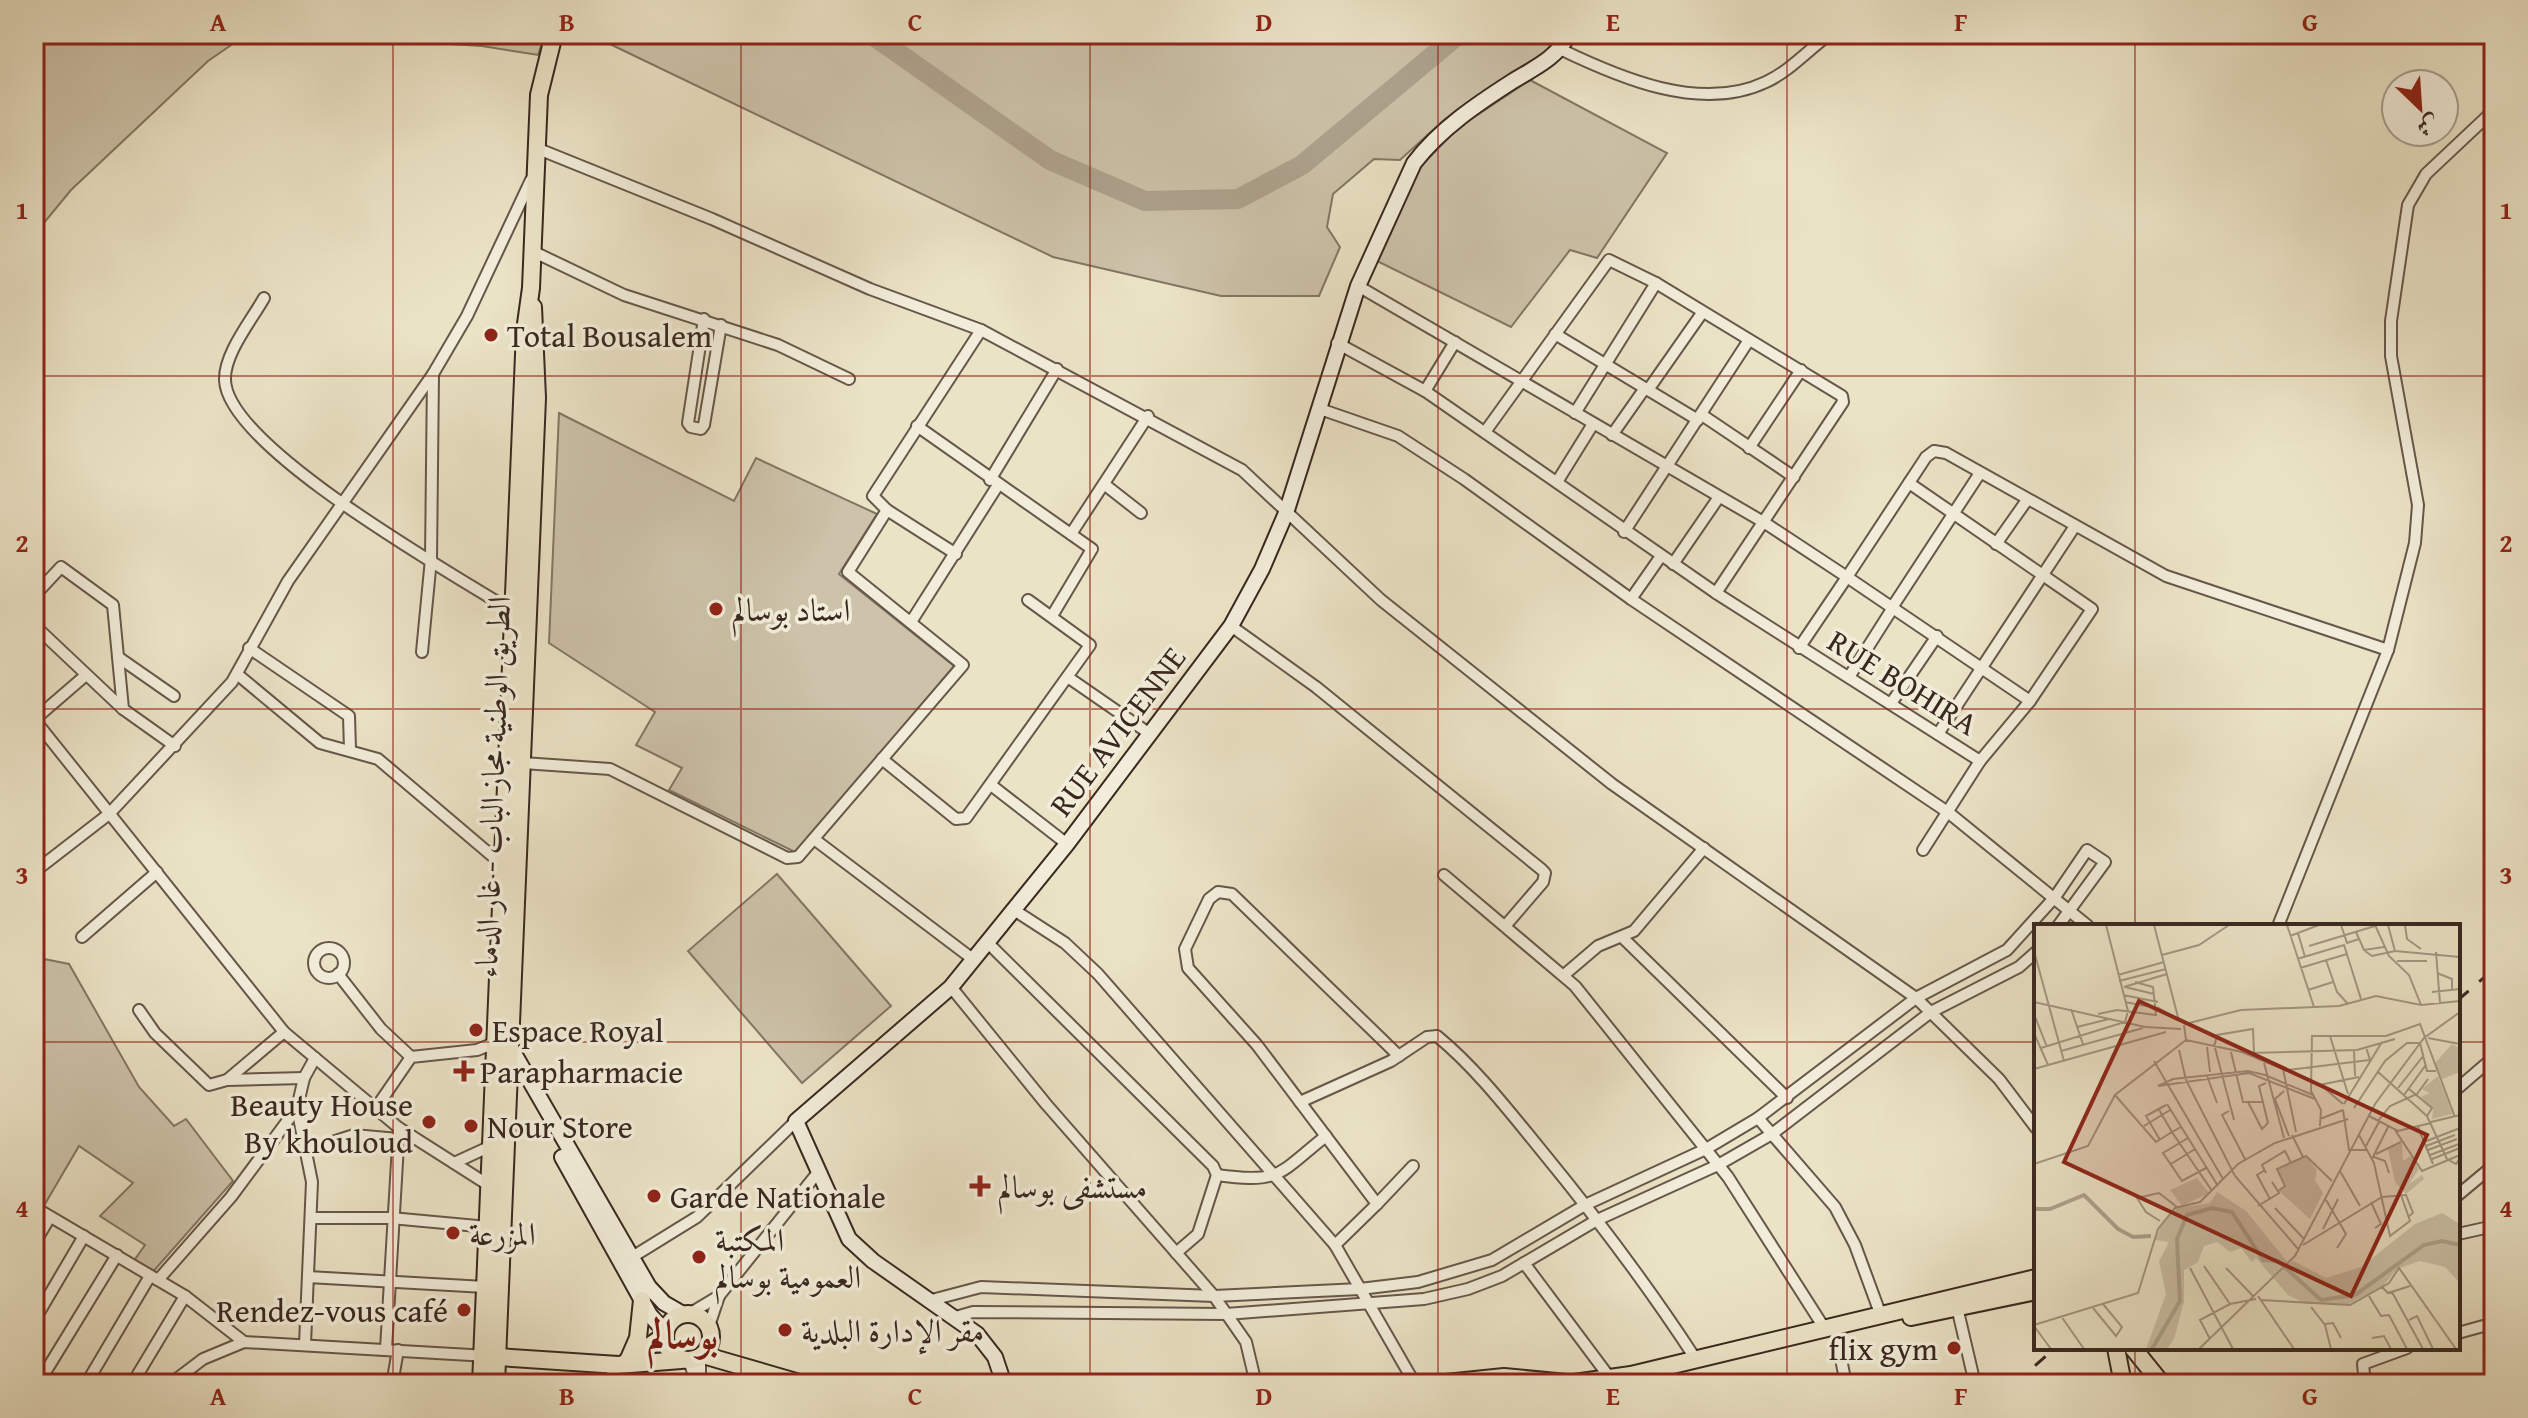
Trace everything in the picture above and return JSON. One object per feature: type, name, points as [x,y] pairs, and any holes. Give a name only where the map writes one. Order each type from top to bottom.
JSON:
[{"type":"main road","name":"الطريق الوطنية مجاز الباب - غار الدماء","points":[[481,1384],[490,1356],[528,426],[537,331],[531,288],[536,148],[539,95],[554,34]]},
{"type":"main road","name":"الطريق الوطنية مجاز الباب - غار الدماء","points":[[509,870],[523,763],[516,721]]},
{"type":"main road","name":"الطريق الوطنية مجاز الباب - غار الدماء","points":[[496,1384],[490,1356],[485,1287],[491,1146],[504,1052]]},
{"type":"main road","points":[[1629,1384],[1880,1313],[2034,1278]]},
{"type":"main road","points":[[1436,1384],[1504,1377],[1590,1382],[1831,1328],[2034,1291]]},
{"type":"main road","points":[[621,1364],[638,1338],[642,1300]]},
{"type":"main road","points":[[697,1355],[709,1326],[704,1319],[686,1314],[668,1324],[665,1334],[667,1348],[803,1384]]},
{"type":"main road","points":[[621,1364],[665,1334]]},
{"type":"main road","points":[[2116,1350],[2123,1384]]},
{"type":"main road","points":[[2135,1350],[2161,1384]]},
{"type":"main road","points":[[490,1356],[621,1364],[697,1355]]},
{"type":"main road","points":[[2137,1384],[2161,1384]]},
{"type":"street","name":"RUE AVICENNE","points":[[796,1121],[951,987],[1067,844],[1231,626],[1262,569],[1286,513],[1320,409],[1337,343],[1404,181],[1427,146],[1465,114],[1560,49],[1569,34]]},
{"type":"street","points":[[1560,49],[1631,79],[1713,94],[1750,89],[1769,81],[1830,34]]},
{"type":"street","points":[[2279,924],[2388,650],[2411,566],[2419,519],[2391,356],[2391,321],[2408,205],[2426,174],[2494,110]]},
{"type":"street","points":[[536,148],[697,213],[870,289],[981,330],[1148,416],[1242,470],[1381,600],[1612,784],[1916,998],[1999,1079],[2034,1125]]},
{"type":"street","points":[[34,872],[109,814],[175,746],[237,674],[288,581],[433,374],[467,316],[535,172]]},
{"type":"street","points":[[532,251],[624,295],[778,345],[849,379]]},
{"type":"street","points":[[1485,432],[1523,383],[1606,262],[1656,283],[1801,370],[1844,400],[1716,593]]},
{"type":"street","points":[[1575,413],[1656,283]]},
{"type":"street","points":[[1358,286],[1765,523],[1893,606],[2030,701]]},
{"type":"street","points":[[264,298],[227,367],[226,391],[267,445],[342,504],[521,616]]},
{"type":"street","points":[[1612,435],[1702,313]]},
{"type":"street","points":[[704,319],[688,423],[691,427],[701,429],[704,425],[721,325]]},
{"type":"street","points":[[956,554],[887,510],[873,496],[981,330]]},
{"type":"street","points":[[1555,334],[1700,417],[1794,477]]},
{"type":"street","points":[[1624,532],[1749,340]]},
{"type":"street","points":[[1425,391],[1455,342]]},
{"type":"street","name":"RUE BOHIRA","points":[[1337,343],[1425,391],[1624,532],[1799,648],[1892,702],[1980,761]]},
{"type":"street","points":[[911,622],[956,554],[1057,369]]},
{"type":"street","points":[[1749,448],[1801,370]]},
{"type":"street","points":[[422,652],[431,559],[433,374]]},
{"type":"street","points":[[1320,409],[1398,436],[1417,447],[1631,599],[1949,813],[2086,924]]},
{"type":"street","points":[[1071,534],[1148,416]]},
{"type":"street","points":[[1557,482],[1593,424]]},
{"type":"street","points":[[917,426],[1092,552],[1052,616]]},
{"type":"street","points":[[1799,648],[1926,457],[1937,450],[2166,576],[2388,650]]},
{"type":"street","points":[[1849,677],[1980,473]]},
{"type":"street","points":[[1909,483],[2045,574]]},
{"type":"street","points":[[1104,484],[1141,513]]},
{"type":"street","points":[[1673,564],[1719,497]]},
{"type":"street","points":[[1996,544],[2027,500]]},
{"type":"street","points":[[523,763],[610,769],[787,858],[798,857],[963,665],[847,570],[887,510]]},
{"type":"street","points":[[1938,734],[2075,526]]},
{"type":"street","points":[[1631,599],[1661,556]]},
{"type":"street","points":[[34,596],[61,567],[108,600],[115,611],[123,709]]},
{"type":"street","name":"RUE BOHIRA","points":[[1923,850],[1980,761],[2030,701],[2090,614],[2089,604],[2045,574]]},
{"type":"street","points":[[882,759],[960,820],[966,818],[1090,645],[1028,600]]},
{"type":"street","points":[[34,625],[123,709],[175,746]]},
{"type":"street","points":[[1231,626],[1316,687],[1545,873],[1543,882],[1506,925]]},
{"type":"street","points":[[1892,702],[1937,636]]},
{"type":"street","points":[[249,648],[349,716],[350,749]]},
{"type":"street","points":[[118,657],[174,696]]},
{"type":"street","points":[[237,674],[314,739],[325,745],[350,749],[378,759],[509,870]]},
{"type":"street","points":[[86,675],[34,719],[109,814],[284,1032],[376,1108],[398,1134],[490,1186]]},
{"type":"street","points":[[1069,678],[1150,734]]},
{"type":"street","points":[[991,785],[1067,844]]},
{"type":"street","points":[[814,839],[974,960]]},
{"type":"street","points":[[1564,975],[1598,946],[1622,937],[1648,918],[1704,848]]},
{"type":"street","points":[[928,1301],[981,1287],[1214,1296],[1360,1289],[1418,1282],[1492,1260],[1585,1205],[1706,1149],[1758,1118],[1916,998],[2007,950],[2055,897],[2087,850],[2105,862],[2060,924]]},
{"type":"street","points":[[82,937],[157,872]]},
{"type":"street","points":[[1444,875],[1564,975],[1706,1149],[1831,1328],[1846,1384]]},
{"type":"street","points":[[1377,1204],[1300,1102],[1188,968],[1185,949],[1209,899],[1218,892],[1232,894],[1399,1056]]},
{"type":"street","points":[[1014,910],[1065,943],[1098,974],[1335,1245],[1415,1384]]},
{"type":"street","points":[[1622,937],[1787,1098]]},
{"type":"street","points":[[988,943],[1213,1166],[1217,1175],[1198,1234],[1176,1253]]},
{"type":"street","points":[[952,1318],[973,1312],[1226,1314],[1369,1305],[1424,1299],[1468,1289],[1524,1263],[1597,1220],[1718,1165],[1772,1134],[1931,1012],[2019,967],[2034,954]]},
{"type":"street","points":[[338,974],[396,1046],[411,1057],[477,1050],[504,1052]]},
{"type":"street","points":[[951,987],[1046,1104],[1214,1296],[1246,1342],[1256,1384]]},
{"type":"street","points":[[139,1010],[149,1027],[206,1083],[213,1086],[227,1080],[284,1032]]},
{"type":"street","points":[[1300,1102],[1399,1056],[1427,1037],[1437,1036],[1507,1109],[1585,1205],[1658,1301],[1695,1358]]},
{"type":"street","points":[[477,1050],[504,1052]]},
{"type":"street","points":[[504,1052],[626,1261],[642,1300],[665,1334]]},
{"type":"street","points":[[376,1108],[411,1057]]},
{"type":"street","points":[[2460,1086],[2494,1057]]},
{"type":"street","points":[[86,1384],[154,1278],[231,1197],[297,1108],[304,1078],[315,1058]]},
{"type":"street","points":[[227,1080],[304,1078]]},
{"type":"street","points":[[297,1108],[308,1150],[313,1218],[305,1344]]},
{"type":"street","points":[[1758,1118],[1835,1207],[1855,1245],[1880,1313]]},
{"type":"street","points":[[626,1261],[697,1217],[796,1121],[849,1239],[988,1344],[1004,1384]]},
{"type":"street","points":[[308,1150],[354,1135],[398,1134]]},
{"type":"street","points":[[386,1349],[398,1134]]},
{"type":"street","points":[[1217,1175],[1258,1181],[1275,1177],[1326,1136]]},
{"type":"street","points":[[454,1163],[491,1146]]},
{"type":"street","points":[[2460,1193],[2494,1165]]},
{"type":"street","points":[[1335,1245],[1413,1166]]},
{"type":"street","points":[[709,1326],[719,1296],[819,1171]]},
{"type":"street","points":[[34,1207],[185,1296],[244,1342]]},
{"type":"street","points":[[34,1244],[50,1217]]},
{"type":"street","points":[[313,1218],[391,1218],[488,1227]]},
{"type":"street","points":[[2460,1234],[2494,1226]]},
{"type":"street","points":[[34,1321],[84,1236]]},
{"type":"street","points":[[38,1384],[117,1255]]},
{"type":"street","points":[[626,1261],[656,1295],[686,1314],[719,1296]]},
{"type":"street","points":[[1524,1263],[1590,1382]]},
{"type":"street","points":[[308,1277],[388,1279],[485,1287]]},
{"type":"street","points":[[132,1384],[185,1296]]},
{"type":"street","points":[[1957,1307],[1975,1384]]},
{"type":"street","points":[[2460,1332],[2494,1323]]},
{"type":"street","points":[[170,1384],[212,1354],[244,1342],[490,1356]]},
{"type":"street","points":[[392,1384],[398,1350]]},
{"type":"street","points":[[2365,1384],[2363,1364],[2401,1350]]},
{"type":"street","points":[[697,1355],[699,1384]]},
{"type":"street","points":[[610,1384],[621,1364]]},
{"type":"shaded area","points":[[34,34],[264,34],[240,39],[208,61],[71,190],[34,235]]},
{"type":"shaded area","points":[[293,34],[545,34],[538,55],[482,46]]},
{"type":"shaded area","points":[[589,34],[1556,34],[1547,51],[1445,119],[1400,160],[1374,159],[1333,194],[1327,227],[1340,247],[1319,296],[1221,296],[1053,257]]},
{"type":"shaded area","points":[[1530,80],[1667,153],[1597,258],[1570,250],[1511,327],[1377,261],[1420,167],[1458,128]]},
{"type":"shaded area","name":"استاد بوسالم","points":[[559,413],[734,501],[756,458],[877,514],[839,574],[954,666],[797,853],[669,790],[682,768],[636,745],[655,712],[549,643]]},
{"type":"shaded area","points":[[777,874],[891,1006],[802,1083],[688,951]]},
{"type":"shaded area","points":[[34,957],[69,964],[139,1087],[174,1126],[186,1119],[233,1181],[151,1274],[133,1262],[145,1245],[100,1216],[133,1183],[79,1146],[42,1209],[34,1204]]},
{"type":"waterway","points":[[871,34],[1050,160],[1145,201],[1238,199],[1302,165],[1459,34]]},
{"type":"railway","points":[[2460,998],[2494,969]]},
{"type":"railway","points":[[2014,1384],[2053,1350]]},
{"type":"place","name":"Total Bousalem","points":[[491,335]]},
{"type":"place","name":"استاد بوسالم","points":[[716,609]]},
{"type":"place","name":"Espace Royal","points":[[476,1030]]},
{"type":"place","name":"Parapharmacie","points":[[464,1071]]},
{"type":"place","name":"Beauty House By khouloud","points":[[429,1122]]},
{"type":"place","name":"Nour Store","points":[[471,1126]]},
{"type":"place","name":"مستشفى بوسالم","points":[[980,1186]]},
{"type":"place","name":"Garde Nationale","points":[[654,1196]]},
{"type":"place","name":"المزرعة","points":[[453,1233]]},
{"type":"place","name":"المكتبة العمومية بوسالم","points":[[699,1257]]},
{"type":"place","name":"Rendez-vous café","points":[[464,1310]]},
{"type":"place","name":"مقر الإدارة البلدية","points":[[785,1330]]},
{"type":"place","name":"flix gym","points":[[1954,1348]]},
{"type":"district","name":"بوسالم","points":[[683,1333]]}]
